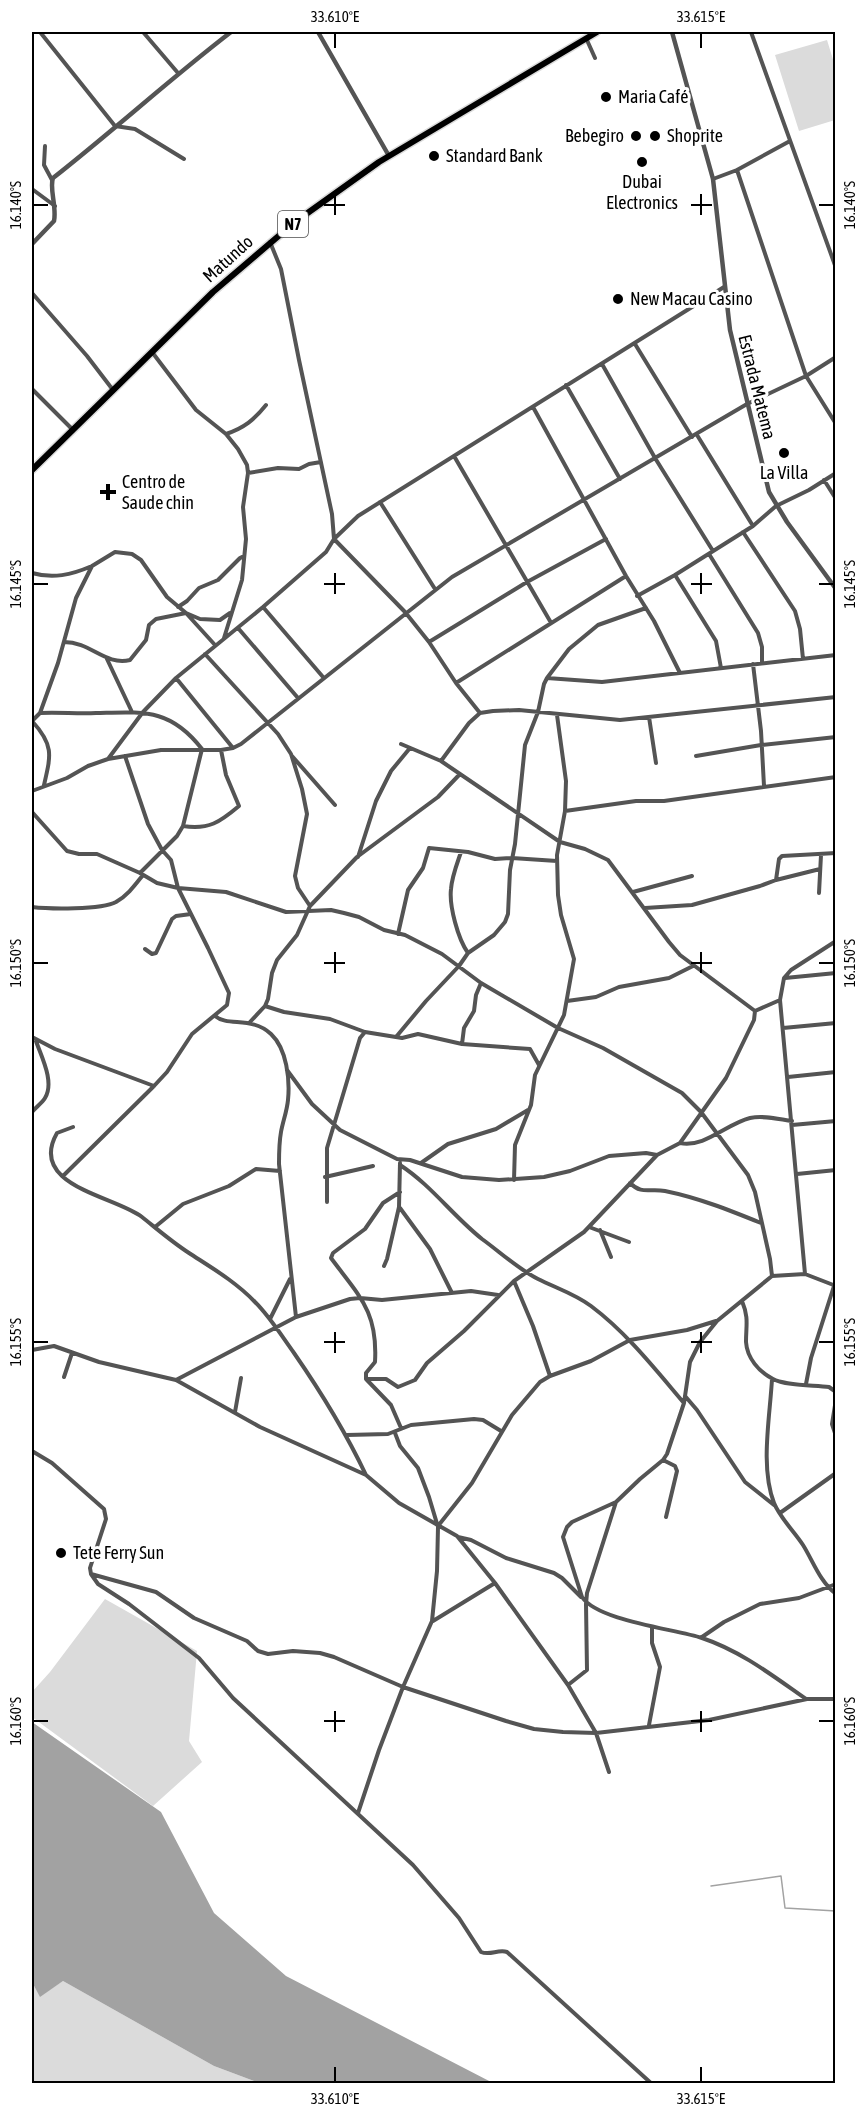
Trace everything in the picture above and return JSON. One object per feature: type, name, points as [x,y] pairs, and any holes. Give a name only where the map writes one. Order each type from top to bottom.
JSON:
[{"type":"main road","name":"Matundo","points":[[32,470],[213,292],[270,242],[319,204],[389,156],[597,32]]},
{"type":"street","points":[[40,32],[115,126],[135,129],[184,159]]},
{"type":"street","points":[[142,32],[178,73]]},
{"type":"street","points":[[52,180],[178,73],[231,32]]},
{"type":"street","points":[[318,32],[389,156]]},
{"type":"street","name":"Estrada Matema","points":[[672,32],[713,179],[730,330],[769,492],[776,506],[836,589]]},
{"type":"street","points":[[751,32],[836,268]]},
{"type":"street","points":[[586,38],[595,58]]},
{"type":"street","points":[[713,179],[737,170],[790,141]]},
{"type":"street","points":[[32,244],[52,225],[55,218],[56,206],[52,180],[44,165],[45,146]]},
{"type":"street","points":[[737,170],[806,376],[836,424]]},
{"type":"street","points":[[32,189],[56,206]]},
{"type":"street","points":[[270,242],[281,269],[332,514],[334,539],[405,612],[480,714]]},
{"type":"street","points":[[108,759],[142,712],[176,678],[326,552],[334,539],[358,516],[724,287]]},
{"type":"street","points":[[32,293],[87,356],[113,390]]},
{"type":"street","points":[[635,344],[692,437]]},
{"type":"street","points":[[152,352],[203,417],[226,434],[247,465],[243,507],[246,539],[242,580],[224,638]]},
{"type":"street","points":[[32,791],[68,778],[88,766],[108,759],[161,750],[233,748],[452,577],[747,404],[806,376],[836,357]]},
{"type":"street","points":[[602,364],[758,633],[762,647],[762,663]]},
{"type":"street","points":[[566,385],[620,478]]},
{"type":"street","points":[[32,389],[73,430]]},
{"type":"street","points":[[226,434],[244,427],[266,405]]},
{"type":"street","points":[[533,407],[680,673]]},
{"type":"street","points":[[697,435],[753,526]]},
{"type":"street","points":[[454,456],[550,622]]},
{"type":"street","points":[[248,473],[278,468],[299,470],[309,464],[321,462]]},
{"type":"street","points":[[637,596],[753,526],[776,506],[836,473]]},
{"type":"street","points":[[824,480],[836,499]]},
{"type":"street","points":[[380,502],[435,590]]},
{"type":"street","points":[[743,532],[795,611],[804,659]]},
{"type":"street","points":[[429,642],[527,582],[606,539]]},
{"type":"street","points":[[32,573],[56,577],[65,576],[92,566],[115,552],[132,554],[146,566],[167,597],[186,613],[215,645]]},
{"type":"street","points":[[178,607],[199,588],[218,580],[244,556]]},
{"type":"street","points":[[44,786],[50,756],[49,744],[44,734],[32,721],[40,712],[64,642],[72,607],[92,566]]},
{"type":"street","points":[[675,575],[716,641],[721,668]]},
{"type":"street","points":[[456,683],[626,576]]},
{"type":"street","points":[[263,607],[323,677]]},
{"type":"street","points":[[396,1037],[468,953],[494,935],[506,922],[525,745],[538,712],[547,678],[569,649],[598,625],[646,608]]},
{"type":"street","points":[[64,642],[82,644],[107,658],[118,661],[130,660],[146,639],[151,622],[164,616],[186,613],[200,619],[214,621],[225,618],[231,613]]},
{"type":"street","points":[[238,628],[298,698]]},
{"type":"street","points":[[205,654],[278,734],[291,754],[335,805]]},
{"type":"street","points":[[547,678],[602,682],[836,655]]},
{"type":"street","points":[[107,658],[132,712]]},
{"type":"street","points":[[753,664],[759,706],[764,786]]},
{"type":"street","points":[[176,678],[233,748]]},
{"type":"street","points":[[441,761],[469,723],[480,714],[519,710],[620,720],[836,697]]},
{"type":"street","points":[[40,712],[142,712],[170,719],[190,734],[202,749]]},
{"type":"street","points":[[514,1180],[515,1144],[529,1110],[535,1075],[558,1028],[567,1001],[574,959],[561,915],[557,861],[565,811],[566,781],[557,715]]},
{"type":"street","points":[[649,717],[656,763]]},
{"type":"street","points":[[696,756],[761,745],[836,737]]},
{"type":"street","points":[[401,744],[441,761],[560,842],[591,851],[608,860],[669,942],[693,966],[755,1011]]},
{"type":"street","points":[[357,857],[376,801],[391,771],[410,748]]},
{"type":"street","points":[[32,907],[71,908],[112,903],[130,892],[162,849],[177,836],[183,826],[202,749]]},
{"type":"street","points":[[183,826],[197,828],[212,825],[239,806],[226,775],[221,750]]},
{"type":"street","points":[[291,754],[307,814],[296,876],[298,888],[310,906]]},
{"type":"street","points":[[63,1176],[167,1072],[192,1034],[227,1005],[229,993],[178,888],[171,860],[148,824],[126,756]]},
{"type":"street","points":[[250,1022],[265,1006],[277,960],[297,935],[310,906],[357,857],[438,796],[460,774]]},
{"type":"street","points":[[565,811],[636,801],[664,801],[836,777]]},
{"type":"street","points":[[32,812],[67,851],[97,854],[157,883],[178,888],[226,892],[286,912],[331,910],[344,912],[384,930],[425,944],[481,983],[558,1028],[603,1048],[682,1093],[701,1113],[748,1175],[755,1192],[772,1276]]},
{"type":"street","points":[[398,934],[408,890],[423,868],[428,849],[461,852],[495,859],[557,861]]},
{"type":"street","points":[[461,852],[451,889],[451,903],[462,944],[468,953]]},
{"type":"street","points":[[776,880],[779,858],[782,856],[836,853]]},
{"type":"street","points":[[819,893],[821,855]]},
{"type":"street","points":[[645,908],[692,905],[820,869]]},
{"type":"street","points":[[633,892],[692,876]]},
{"type":"street","points":[[145,949],[152,954],[156,953],[172,919],[176,916],[191,914]]},
{"type":"street","points":[[805,1274],[780,1000],[784,978],[791,970],[836,941]]},
{"type":"street","points":[[567,1001],[596,997],[620,987],[669,978],[693,966]]},
{"type":"street","points":[[784,978],[836,973]]},
{"type":"street","points":[[462,1044],[464,1028],[474,1011],[476,995],[481,983]]},
{"type":"street","points":[[755,1011],[780,1000]]},
{"type":"street","points":[[265,1006],[330,1019],[365,1032],[404,1038],[418,1034],[462,1044],[530,1049],[539,1065]]},
{"type":"street","points":[[366,1379],[386,1379],[398,1387],[412,1382],[427,1363],[458,1337],[498,1295],[589,1227],[657,1155],[680,1143],[726,1078],[754,1020],[755,1011]]},
{"type":"street","points":[[215,1016],[222,1020],[250,1022],[272,1034],[279,1046],[287,1070],[288,1097],[279,1145],[296,1317]]},
{"type":"street","points":[[783,1028],[836,1023]]},
{"type":"street","points":[[327,1202],[325,1178],[327,1148],[360,1038],[365,1032]]},
{"type":"street","points":[[34,1038],[154,1086]]},
{"type":"street","points":[[32,1112],[45,1098],[48,1087],[45,1066],[34,1038]]},
{"type":"street","points":[[287,1070],[312,1104],[333,1125],[400,1162],[474,1232],[527,1273],[577,1296],[593,1308],[630,1340],[684,1402]]},
{"type":"street","points":[[788,1077],[836,1072]]},
{"type":"street","points":[[421,1163],[448,1144],[496,1129],[529,1110]]},
{"type":"street","points":[[680,1143],[697,1143],[752,1118],[769,1117],[792,1123],[836,1121]]},
{"type":"street","points":[[73,1127],[57,1133],[53,1142],[53,1165],[58,1173],[91,1195],[128,1208],[219,1271],[254,1300],[270,1319],[327,1401],[347,1435],[366,1475]]},
{"type":"street","points":[[400,1162],[421,1163],[462,1177],[514,1180],[544,1178],[609,1156],[657,1155]]},
{"type":"street","points":[[384,1266],[399,1207],[400,1162]]},
{"type":"street","points":[[325,1178],[373,1166]]},
{"type":"street","points":[[155,1227],[183,1204],[229,1185],[256,1169],[280,1171]]},
{"type":"street","points":[[797,1174],[836,1170]]},
{"type":"street","points":[[630,1183],[639,1191],[662,1191],[701,1199],[760,1223]]},
{"type":"street","points":[[400,1192],[383,1203],[365,1228],[332,1255],[362,1298],[372,1320],[376,1357],[375,1365],[366,1373],[366,1379],[391,1405],[401,1428]]},
{"type":"street","points":[[399,1207],[430,1249],[452,1293]]},
{"type":"street","points":[[589,1227],[629,1242]]},
{"type":"street","points":[[600,1230],[611,1257]]},
{"type":"street","points":[[605,1241],[611,1234]]},
{"type":"street","points":[[582,1598],[563,1542],[564,1533],[572,1522],[616,1502],[663,1460],[684,1402],[690,1362],[700,1342],[717,1320],[772,1276],[805,1274],[835,1286],[811,1358],[806,1384]]},
{"type":"street","points":[[270,1319],[291,1277]]},
{"type":"street","points":[[514,1281],[533,1326],[550,1376]]},
{"type":"street","points":[[176,1380],[296,1317],[350,1299],[382,1300],[471,1291],[498,1295]]},
{"type":"street","points":[[741,1301],[748,1317],[746,1343],[750,1359],[772,1379],[829,1387],[836,1392]]},
{"type":"street","points":[[438,1527],[472,1483],[501,1431],[532,1390],[550,1376],[591,1361],[630,1340],[695,1328],[717,1320]]},
{"type":"street","points":[[32,1350],[54,1346],[99,1362],[176,1380],[270,1432],[366,1475],[399,1503],[438,1527],[471,1540],[506,1558],[554,1573],[562,1578],[586,1604],[599,1611],[652,1628],[701,1638],[751,1661],[807,1699]]},
{"type":"street","points":[[64,1377],[72,1353]]},
{"type":"street","points":[[235,1412],[241,1378]]},
{"type":"street","points":[[772,1379],[767,1462],[774,1504]]},
{"type":"street","points":[[685,1396],[697,1410],[745,1482],[774,1504],[802,1543],[827,1588],[836,1594]]},
{"type":"street","points":[[836,1399],[832,1424],[836,1436]]},
{"type":"street","points":[[347,1435],[388,1434],[401,1428],[474,1419],[483,1420],[501,1431]]},
{"type":"street","points":[[358,1813],[403,1687],[432,1622],[437,1571],[438,1527],[418,1468],[400,1446],[395,1432]]},
{"type":"street","points":[[32,1451],[52,1463],[104,1509],[106,1519],[90,1568],[98,1584],[129,1604],[199,1658],[233,1698],[413,1865],[459,1918],[481,1952],[488,1954],[498,1951],[507,1952],[651,2084]]},
{"type":"street","points":[[663,1460],[675,1466],[677,1471],[666,1517]]},
{"type":"street","points":[[780,1513],[836,1473]]},
{"type":"street","points":[[568,1685],[587,1670],[586,1604],[592,1573],[616,1502]]},
{"type":"street","points":[[457,1536],[495,1583],[568,1685],[596,1733],[609,1772]]},
{"type":"street","points":[[91,1574],[156,1592],[194,1618],[247,1641],[263,1653],[306,1651],[320,1653],[403,1687],[534,1729],[596,1733],[649,1725],[709,1720],[807,1699],[836,1699]]},
{"type":"street","points":[[432,1622],[495,1583]]},
{"type":"street","points":[[701,1638],[760,1604],[799,1598],[836,1584]]},
{"type":"street","points":[[649,1725],[660,1667],[652,1643],[652,1628]]},
{"type":"shaded area","points":[[827,40],[835,66],[835,120],[799,131],[775,55]]},
{"type":"shaded area","points":[[105,1599],[197,1651],[189,1741],[202,1762],[153,1806],[32,1717],[32,1692],[50,1672]]},
{"type":"shaded area","points":[[32,1722],[161,1812],[214,1913],[286,1976],[493,2083],[259,2083],[214,2066],[63,1981],[40,1997],[32,1982]]},
{"type":"shaded area","points":[[63,1981],[214,2066],[259,2083],[32,2083],[32,1982],[40,1996]]},
{"type":"waterway","points":[[711,1886],[781,1876],[785,1908],[836,1911]]},
{"type":"place","name":"Maria Café","points":[[606,97]]},
{"type":"place","name":"Bebegiro","points":[[636,136]]},
{"type":"place","name":"Shoprite","points":[[655,136]]},
{"type":"place","name":"Standard Bank","points":[[434,156]]},
{"type":"place","name":"Dubai Electronics","points":[[642,162]]},
{"type":"place","name":"New Macau Casino","points":[[618,299]]},
{"type":"place","name":"La Villa","points":[[784,453]]},
{"type":"place","name":"Centro de Saude chin","points":[[108,492]]},
{"type":"place","name":"Tete Ferry Sun","points":[[61,1553]]}]
